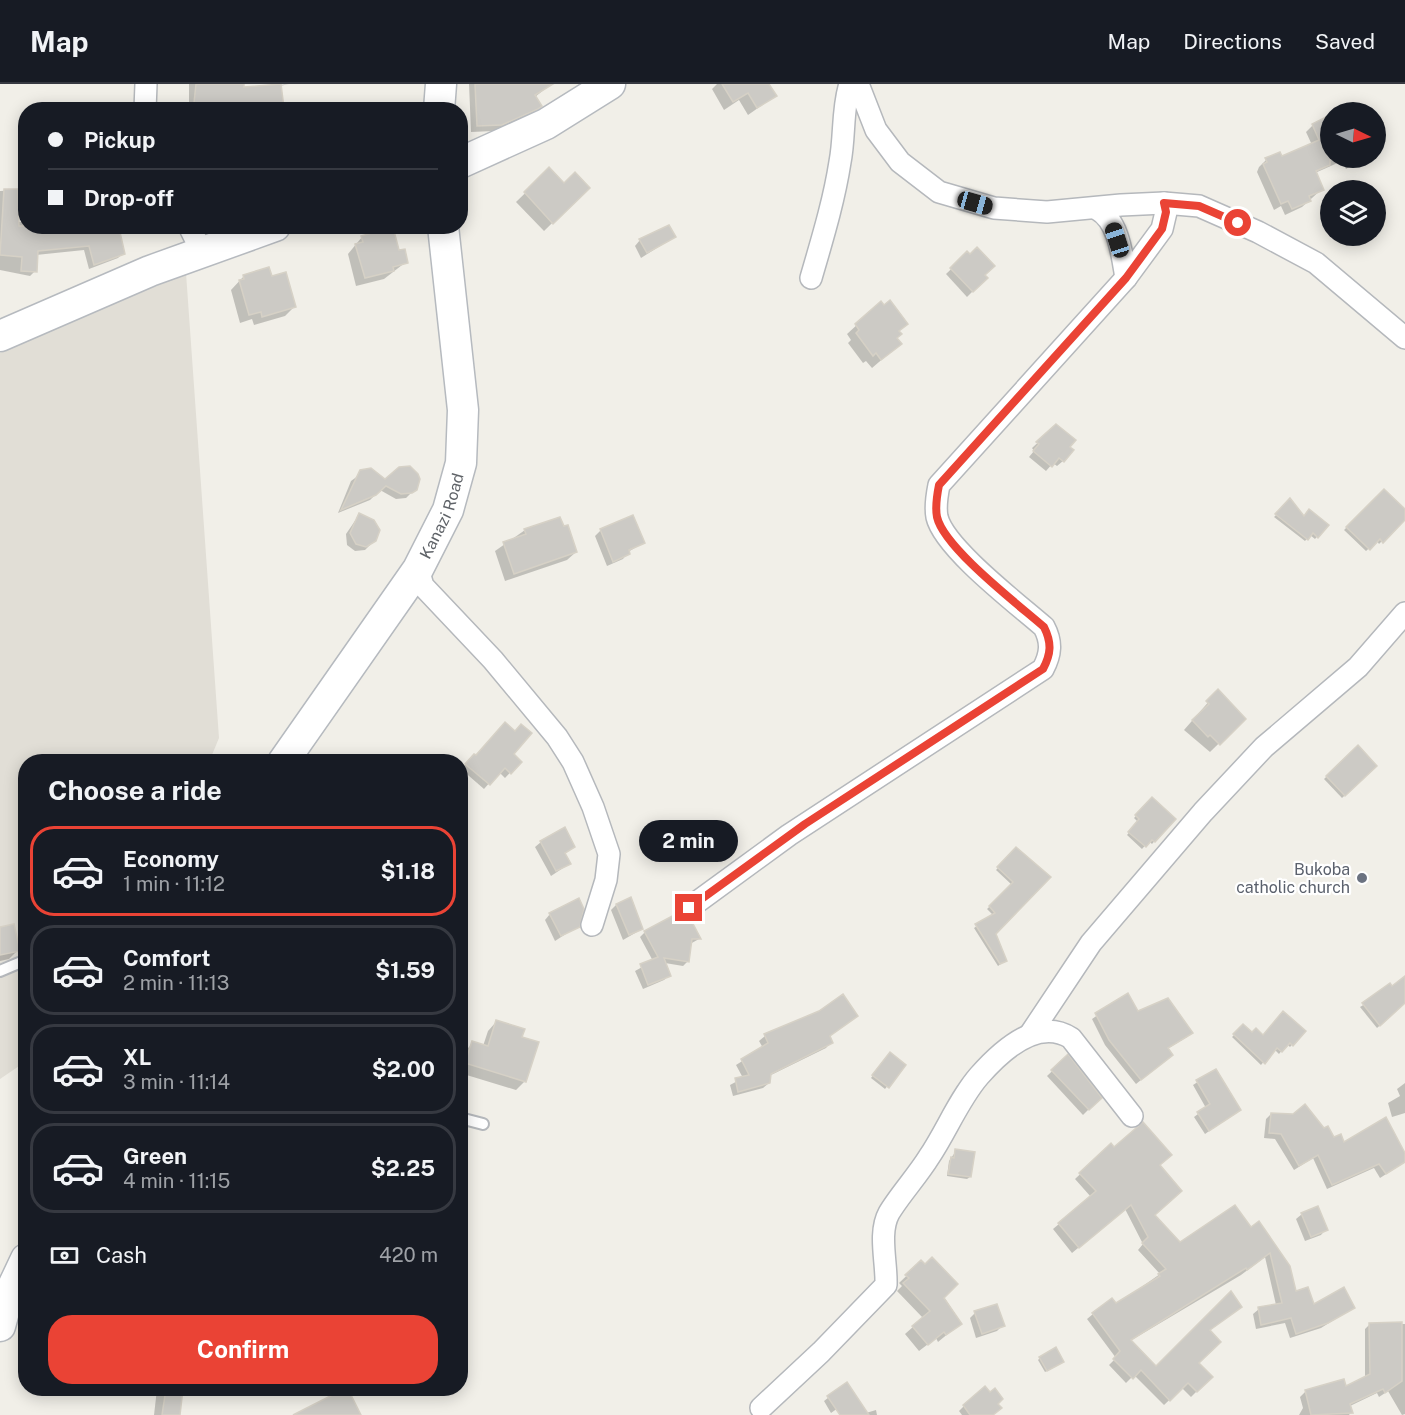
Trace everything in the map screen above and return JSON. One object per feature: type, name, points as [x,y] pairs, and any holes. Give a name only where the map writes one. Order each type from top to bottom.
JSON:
[{"type":"main road","points":[[440,102],[441,84]]},
{"type":"main road","points":[[468,158],[546,124],[610,84]]},
{"type":"main road","points":[[0,336],[150,271],[196,239],[226,234]]},
{"type":"main road","name":"Kanazi Road","points":[[290,754],[418,569],[448,510],[460,463],[463,410],[444,234]]},
{"type":"main road","points":[[0,1326],[8,1297],[18,1276]]},
{"type":"street","points":[[145,102],[146,84]]},
{"type":"street","points":[[811,278],[837,182],[850,84]]},
{"type":"street","points":[[858,84],[876,130],[900,162],[939,192],[994,208],[1047,212],[1164,203],[1199,206],[1258,231],[1316,263],[1405,338]]},
{"type":"street","points":[[689,908],[798,829],[1043,669],[1050,656],[1050,638],[1044,627],[973,566],[946,534],[937,519],[939,485],[1126,278],[1162,229],[1166,212],[1164,203]]},
{"type":"street","points":[[1097,209],[1105,213],[1112,226],[1126,278]]},
{"type":"street","points":[[418,569],[423,586],[493,660],[557,736],[573,762],[593,807],[609,854],[606,880],[592,925]]},
{"type":"street","points":[[761,1408],[822,1352],[886,1285],[887,1268],[883,1250],[888,1214],[930,1155],[978,1076],[1030,1033],[1090,943],[1203,812],[1264,747],[1358,668],[1405,613]]},
{"type":"street","points":[[1030,1033],[1058,1032],[1071,1038],[1132,1116]]},
{"type":"lane","points":[[0,971],[18,963]]},
{"type":"lane","points":[[468,1121],[483,1124]]},
{"type":"shaded area","points":[[186,273],[219,738],[212,754],[18,754],[18,1067],[0,1079],[0,353]]},
{"type":"building","points":[[196,84],[244,84],[244,87],[281,84],[283,102],[194,102]]},
{"type":"building","points":[[475,84],[553,84],[535,95],[542,106],[538,109],[502,125],[477,126]]},
{"type":"building","points":[[722,84],[769,84],[777,96],[757,108],[748,93],[733,102]]},
{"type":"building","points":[[1320,120],[1320,168],[1323,168],[1316,171],[1320,180],[1320,192],[1309,196],[1311,201],[1292,209],[1288,201],[1281,204],[1263,164],[1267,162],[1265,158],[1280,152],[1282,156],[1319,140],[1312,124]]},
{"type":"building","points":[[549,167],[564,183],[575,172],[590,188],[553,224],[524,192]]},
{"type":"building","points":[[4,189],[18,189],[18,234],[120,234],[125,254],[94,265],[89,246],[38,251],[37,272],[21,271],[22,257],[0,255]]},
{"type":"building","points":[[669,225],[676,237],[647,253],[639,239]]},
{"type":"building","points":[[395,234],[399,250],[405,249],[408,263],[393,267],[394,271],[365,278],[355,244],[363,242],[361,236]]},
{"type":"building","points":[[977,247],[995,266],[985,275],[988,278],[973,292],[950,268],[967,251],[970,254]]},
{"type":"building","points":[[269,267],[272,276],[286,272],[296,307],[262,317],[261,312],[249,315],[239,280],[244,279],[243,275]]},
{"type":"building","points":[[890,300],[908,324],[899,331],[902,334],[897,338],[902,344],[881,360],[876,353],[873,356],[856,333],[859,330],[855,324],[881,301],[884,305]]},
{"type":"building","points":[[1056,424],[1076,440],[1070,447],[1074,450],[1064,462],[1059,458],[1052,467],[1033,451],[1039,444],[1036,442]]},
{"type":"building","points":[[410,466],[420,479],[417,490],[401,494],[386,486],[376,495],[341,510],[360,470],[371,468],[385,479],[399,467]]},
{"type":"building","points":[[1384,489],[1405,509],[1405,520],[1383,543],[1380,539],[1370,550],[1346,527]]},
{"type":"building","points":[[1290,498],[1304,516],[1309,509],[1329,525],[1318,538],[1313,533],[1308,540],[1275,514]]},
{"type":"building","points":[[359,513],[374,520],[380,530],[376,541],[366,547],[356,544],[350,533]]},
{"type":"building","points":[[633,515],[645,543],[629,550],[630,554],[613,562],[600,529]]},
{"type":"building","points":[[560,517],[564,526],[568,525],[577,552],[514,574],[503,542],[526,534],[524,529]]},
{"type":"building","points":[[1218,689],[1246,719],[1220,745],[1210,735],[1208,737],[1192,720],[1209,704],[1206,701]]},
{"type":"building","points":[[505,722],[515,731],[521,724],[532,733],[514,754],[522,762],[511,774],[505,768],[490,785],[468,767],[468,761],[474,754],[476,755]]},
{"type":"building","points":[[1358,745],[1377,766],[1345,796],[1326,776]]},
{"type":"building","points":[[1152,797],[1176,819],[1155,842],[1152,840],[1146,847],[1128,832],[1139,819],[1135,815]]},
{"type":"building","points":[[565,827],[575,847],[565,853],[571,864],[556,871],[540,841]]},
{"type":"building","points":[[1016,847],[1051,877],[996,934],[1007,961],[1000,964],[975,924],[995,913],[989,906],[1013,882],[997,867]]},
{"type":"building","points":[[631,897],[643,929],[629,935],[616,904]]},
{"type":"building","points":[[579,898],[584,909],[580,927],[561,936],[549,913]]},
{"type":"building","points":[[678,913],[683,919],[691,920],[701,939],[692,939],[689,962],[664,958],[671,976],[648,985],[640,964],[658,957],[644,931]]},
{"type":"building","points":[[14,924],[18,951],[0,955],[0,927]]},
{"type":"building","points":[[1405,976],[1405,1003],[1380,1026],[1362,1003],[1390,983],[1392,986]]},
{"type":"building","points":[[1128,993],[1138,1011],[1168,998],[1193,1033],[1168,1048],[1173,1055],[1141,1080],[1109,1040],[1095,1013]]},
{"type":"building","points":[[843,994],[858,1016],[830,1036],[833,1043],[771,1074],[770,1083],[738,1092],[735,1078],[749,1075],[741,1059],[768,1043],[764,1034],[819,1011]]},
{"type":"building","points":[[1283,1011],[1306,1031],[1293,1046],[1290,1043],[1282,1052],[1277,1048],[1265,1064],[1233,1034],[1243,1024],[1252,1032],[1256,1028],[1263,1035]]},
{"type":"building","points":[[496,1020],[525,1029],[522,1037],[539,1042],[526,1082],[468,1064],[472,1041],[488,1046]]},
{"type":"building","points":[[890,1052],[906,1065],[889,1088],[872,1075]]},
{"type":"building","points":[[1068,1054],[1102,1098],[1089,1110],[1051,1070]]},
{"type":"building","points":[[1216,1069],[1241,1110],[1209,1131],[1197,1112],[1210,1104],[1196,1080]]},
{"type":"building","points":[[1305,1104],[1324,1128],[1328,1126],[1334,1137],[1341,1134],[1344,1142],[1386,1117],[1405,1153],[1405,1162],[1386,1174],[1379,1164],[1332,1185],[1318,1155],[1299,1166],[1281,1134],[1269,1133],[1271,1113],[1293,1114]]},
{"type":"building","points":[[1143,1122],[1172,1155],[1160,1165],[1182,1191],[1155,1215],[1180,1242],[1235,1205],[1251,1227],[1259,1221],[1290,1266],[1296,1291],[1308,1287],[1314,1304],[1344,1287],[1355,1308],[1328,1323],[1296,1334],[1291,1318],[1261,1325],[1258,1307],[1282,1303],[1270,1253],[1247,1270],[1246,1268],[1131,1340],[1156,1366],[1231,1291],[1242,1307],[1210,1330],[1221,1342],[1199,1363],[1213,1377],[1197,1392],[1188,1383],[1170,1401],[1141,1370],[1133,1379],[1113,1359],[1120,1351],[1092,1313],[1112,1298],[1116,1303],[1160,1276],[1158,1274],[1166,1269],[1142,1243],[1148,1237],[1131,1205],[1079,1248],[1058,1223],[1096,1191],[1079,1173],[1111,1143],[1114,1147]]},
{"type":"building","points":[[955,1149],[975,1152],[971,1177],[948,1174]]},
{"type":"building","points":[[1318,1206],[1328,1230],[1311,1237],[1301,1213]]},
{"type":"building","points":[[932,1257],[958,1284],[944,1298],[962,1324],[946,1335],[944,1332],[928,1345],[912,1326],[930,1311],[903,1283],[909,1278],[905,1275],[921,1260],[925,1264]]},
{"type":"building","points":[[997,1304],[1005,1326],[982,1334],[974,1311]]},
{"type":"building","points":[[1402,1322],[1402,1381],[1385,1393],[1383,1389],[1350,1404],[1353,1413],[1311,1415],[1305,1390],[1344,1379],[1346,1386],[1370,1374],[1369,1323]]},
{"type":"building","points":[[1056,1347],[1064,1362],[1047,1371],[1039,1357]]},
{"type":"building","points":[[847,1382],[869,1415],[840,1415],[827,1396]]},
{"type":"building","points":[[985,1386],[990,1392],[995,1388],[1003,1399],[998,1404],[1002,1408],[993,1415],[970,1415],[963,1405]]},
{"type":"building","points":[[165,1396],[182,1396],[180,1415],[162,1415]]},
{"type":"building","points":[[330,1396],[352,1396],[361,1415],[293,1415]]},
{"type":"place","name":"Bukoba catholic church","points":[[1362,878]]},
{"type":"route","points":[[689,908],[805,824],[1043,669],[1050,656],[1050,638],[1044,627],[973,566],[946,534],[937,519],[939,485],[1126,278],[1162,229],[1166,212],[1164,203],[1199,206],[1238,223]]}]
